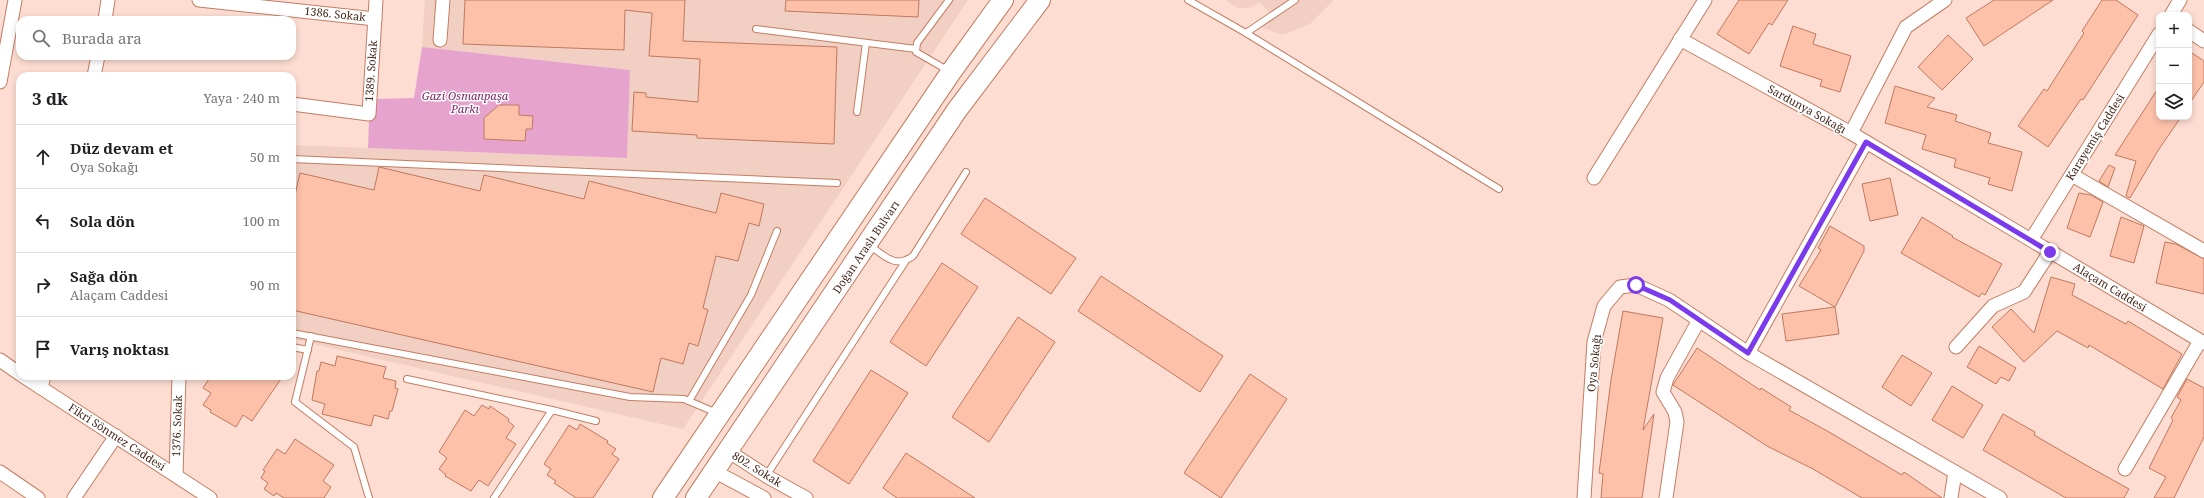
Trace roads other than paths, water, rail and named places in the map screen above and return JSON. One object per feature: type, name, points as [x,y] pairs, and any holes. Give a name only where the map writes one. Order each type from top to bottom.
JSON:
[{"type":"main road","points":[[663,498],[951,72],[1003,0]]},
{"type":"main road","name":"Doğan Araslı Bulvarı","points":[[696,498],[957,110],[1040,0]]},
{"type":"street","points":[[0,82],[14,0]]},
{"type":"street","points":[[106,16],[108,0]]},
{"type":"street","name":"1386. Sokak","points":[[199,0],[375,19]]},
{"type":"street","name":"1389. Sokak","points":[[296,105],[369,114],[376,0]]},
{"type":"street","points":[[440,40],[443,0]]},
{"type":"street","points":[[1594,178],[1705,0]]},
{"type":"street","name":"Sardunya Sokağı","points":[[1680,38],[1851,133],[1906,27],[1945,0]]},
{"type":"street","points":[[2173,12],[2180,0]]},
{"type":"street","points":[[2192,33],[2204,41]]},
{"type":"street","name":"Karayemiş Caddesi","points":[[2031,240],[2156,39]]},
{"type":"street","points":[[95,72],[97,60]]},
{"type":"street","name":"Alaçam Caddesi","points":[[1851,133],[2202,342]]},
{"type":"street","points":[[1748,353],[1866,142]]},
{"type":"street","points":[[2072,175],[2204,251]]},
{"type":"street","points":[[1956,347],[1994,306],[2024,292],[2050,252]]},
{"type":"street","name":"Oya Sokağı","points":[[1584,498],[1594,342],[1604,306],[1620,288],[1636,285],[1670,300],[1748,353],[2000,498]]},
{"type":"street","points":[[1666,498],[1677,422],[1675,412],[1664,392],[1667,378],[1699,320]]},
{"type":"street","points":[[2125,469],[2202,342]]},
{"type":"street","points":[[0,360],[16,371]]},
{"type":"street","name":"1376. Sokak","points":[[176,475],[179,380]]},
{"type":"street","name":"Fikri Sönmez Caddesi","points":[[43,382],[116,436],[210,498]]},
{"type":"street","points":[[74,498],[116,436]]},
{"type":"street","name":"802. Sokak","points":[[728,451],[766,476],[806,498]]},
{"type":"street","name":"802. Sokak","points":[[714,471],[764,498]]},
{"type":"street","points":[[0,472],[38,498]]},
{"type":"street","points":[[1951,498],[1954,472]]},
{"type":"lane","points":[[950,0],[916,43],[916,52],[951,72]]},
{"type":"lane","points":[[1188,0],[1246,33],[1499,189]]},
{"type":"lane","points":[[1246,33],[1294,0]]},
{"type":"lane","points":[[756,29],[916,49]]},
{"type":"lane","points":[[857,112],[866,43]]},
{"type":"lane","points":[[296,159],[838,183]]},
{"type":"lane","points":[[766,476],[905,262],[913,256],[966,172]]},
{"type":"lane","points":[[688,401],[751,295],[777,231]]},
{"type":"lane","points":[[868,244],[888,258],[898,262],[905,262]]},
{"type":"lane","points":[[296,333],[630,398],[688,401],[719,414]]},
{"type":"lane","points":[[311,336],[295,402],[354,447],[369,498]]},
{"type":"lane","points":[[296,348],[308,350]]},
{"type":"lane","points":[[407,379],[596,421]]},
{"type":"lane","points":[[494,498],[552,410]]},
{"type":"park label","name":"Gazi Osmanpaşa Parkı","points":[[465,102]]}]
